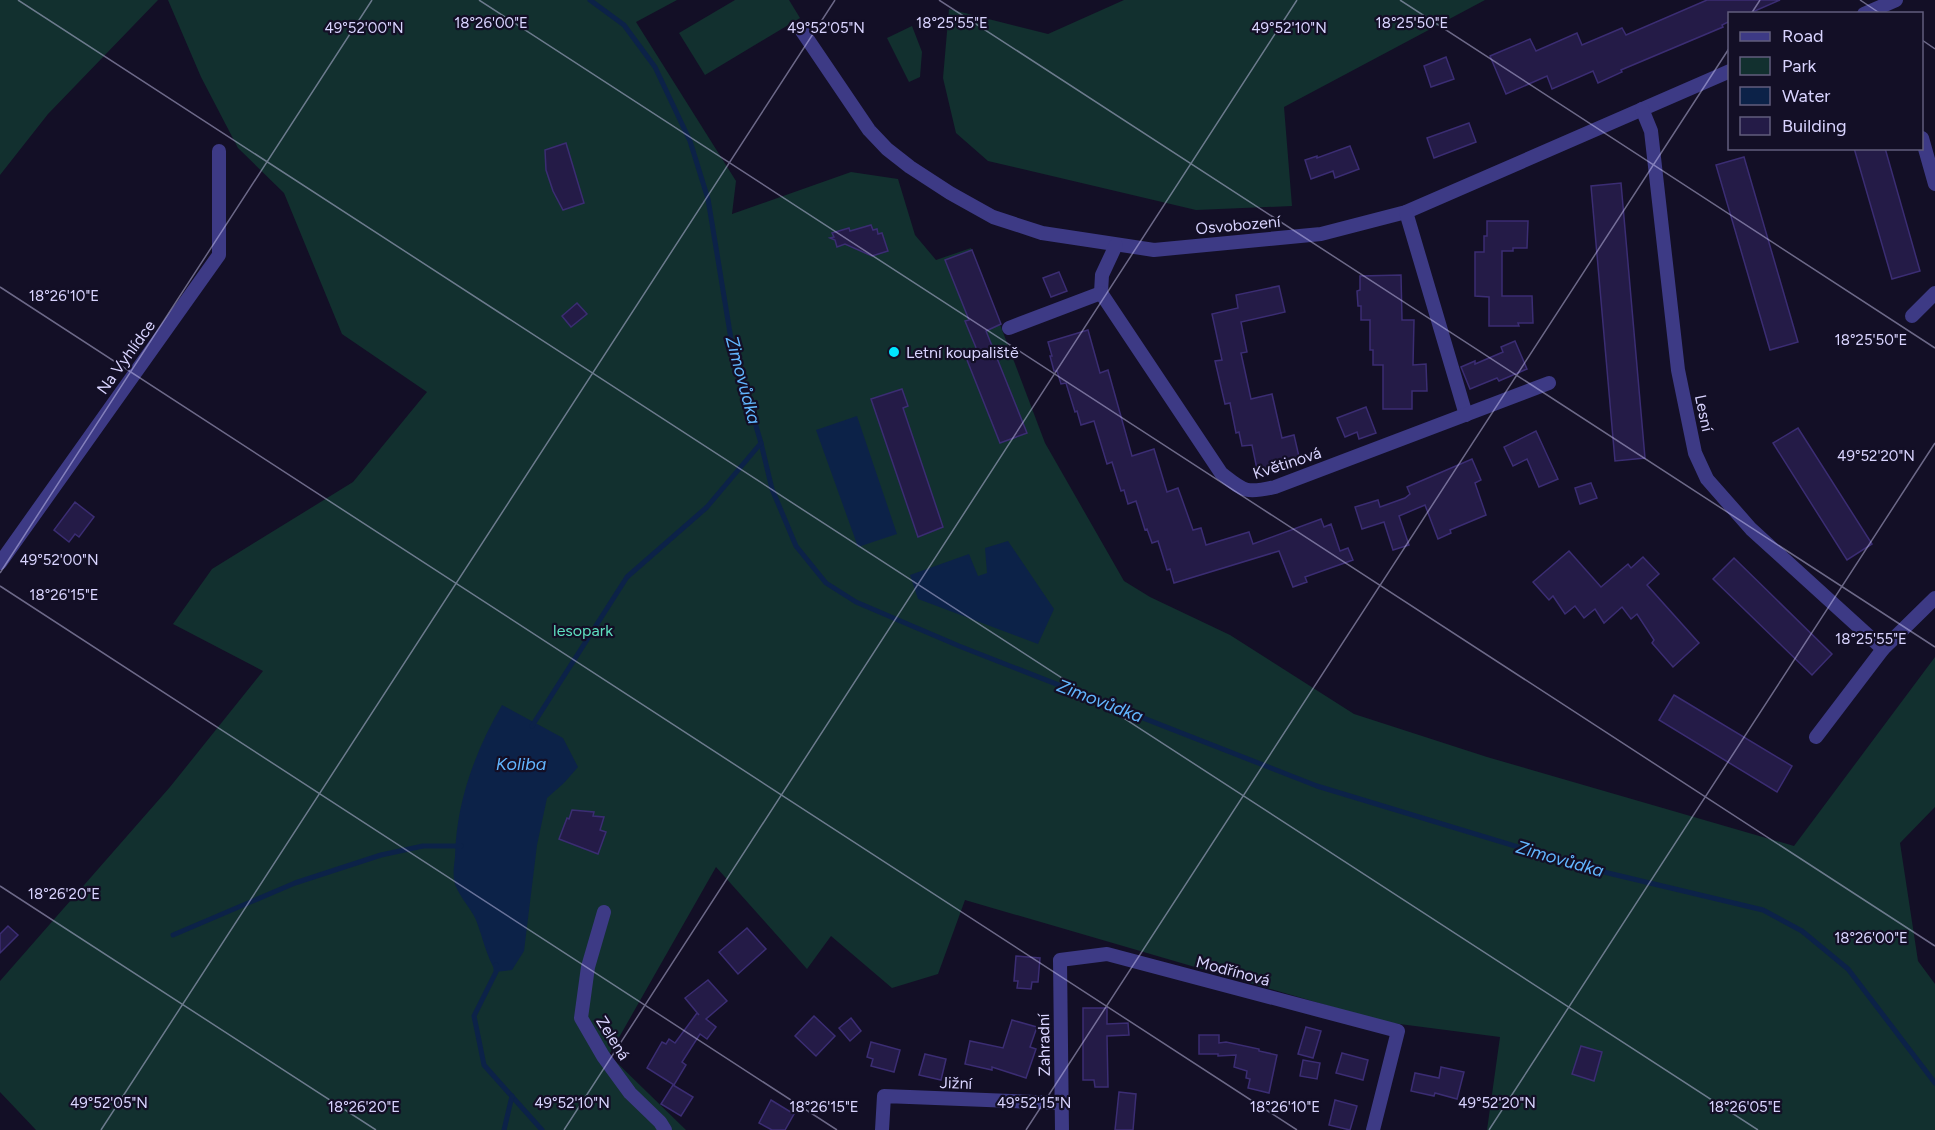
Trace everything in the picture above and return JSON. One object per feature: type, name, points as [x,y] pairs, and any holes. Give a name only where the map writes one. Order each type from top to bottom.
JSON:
[{"type":"street","points":[[1869,12],[1896,0]]},
{"type":"street","name":"Osvobození","points":[[802,31],[869,130],[887,149],[910,167],[950,193],[993,217],[1042,232],[1154,250],[1321,234],[1406,212],[1728,73]]},
{"type":"street","name":"Lesní","points":[[1642,109],[1651,131],[1678,370],[1695,453],[1707,479],[1750,529],[1883,649]]},
{"type":"street","points":[[1923,142],[1935,184]]},
{"type":"street","name":"Na Vyhlídce","points":[[0,563],[219,255],[219,151]]},
{"type":"street","points":[[1406,212],[1466,415]]},
{"type":"street","points":[[1009,328],[1101,293],[1102,275],[1116,245]]},
{"type":"street","name":"Květinová","points":[[1101,293],[1221,473],[1239,488],[1254,492],[1275,487],[1550,383]]},
{"type":"street","points":[[1912,316],[1935,293]]},
{"type":"street","points":[[1816,737],[1883,649],[1935,598]]},
{"type":"street","name":"Zelená","points":[[604,912],[588,967],[581,1018],[603,1056],[630,1093],[660,1122],[665,1130]]},
{"type":"street","name":"Modřínová","points":[[1059,960],[1107,954],[1398,1031],[1373,1130]]},
{"type":"street","name":"Zahradní","points":[[1059,960],[1062,1130]]},
{"type":"street","name":"Jižní","points":[[882,1130],[884,1096],[1061,1103]]},
{"type":"green space","points":[[0,0],[158,0],[48,114],[0,175]]},
{"type":"green space","name":"lesopark","points":[[168,0],[677,0],[636,22],[736,181],[732,214],[851,172],[898,179],[915,235],[936,260],[971,248],[1045,443],[1124,581],[1150,597],[1230,635],[1354,714],[1487,757],[1794,846],[1935,657],[1935,807],[1900,843],[1918,961],[1935,984],[1935,1130],[1487,1130],[1500,1037],[1384,1022],[965,900],[938,974],[892,988],[831,936],[807,969],[716,867],[609,1055],[686,1130],[36,1130],[0,1092],[0,981],[170,787],[263,671],[173,624],[212,569],[353,482],[427,392],[342,334],[284,193],[238,148],[201,77]]},
{"type":"green space","points":[[735,0],[789,0],[800,18],[705,75],[679,33]]},
{"type":"green space","points":[[1124,0],[1485,0],[1284,107],[1292,206],[1196,210],[988,161],[956,133],[943,78],[949,9],[1048,34]]},
{"type":"green space","points":[[912,26],[922,52],[920,77],[909,82],[887,38]]},
{"type":"water","points":[[857,416],[897,534],[858,547],[816,430]]},
{"type":"water","points":[[1008,541],[1054,609],[1038,644],[918,599],[910,575],[969,554],[978,576],[987,573],[985,548]]},
{"type":"water","name":"Koliba","points":[[502,705],[563,738],[578,767],[547,798],[537,845],[524,951],[512,970],[496,972],[476,920],[455,885],[454,872],[456,837],[463,797],[483,741]]},
{"type":"building","points":[[1707,0],[1780,0],[1753,12],[1728,12],[1728,22],[1722,25],[1723,27],[1621,70],[1622,72],[1598,83],[1593,71],[1552,89],[1547,76],[1506,94],[1490,56],[1530,39],[1536,51],[1577,33],[1582,45],[1622,28],[1626,35]]},
{"type":"building","points":[[1446,57],[1454,79],[1431,87],[1424,66]]},
{"type":"building","points":[[1469,123],[1476,142],[1434,158],[1427,138]]},
{"type":"building","points":[[566,143],[584,203],[563,210],[546,170],[545,150]]},
{"type":"building","points":[[1350,146],[1359,169],[1335,178],[1333,171],[1311,179],[1305,160]]},
{"type":"building","points":[[1855,150],[1886,150],[1920,271],[1892,279]]},
{"type":"building","points":[[1744,157],[1798,342],[1770,350],[1716,165]]},
{"type":"building","points":[[1621,183],[1645,458],[1615,461],[1591,186]]},
{"type":"building","points":[[1487,221],[1528,221],[1527,248],[1502,251],[1502,296],[1532,296],[1533,323],[1518,323],[1519,326],[1489,326],[1489,297],[1475,296],[1475,252],[1484,252]]},
{"type":"building","points":[[871,225],[873,230],[877,229],[878,234],[882,233],[888,251],[872,256],[845,244],[837,247],[835,240],[830,238],[834,237],[832,233]]},
{"type":"building","points":[[972,250],[1001,324],[986,331],[1027,433],[1000,443],[965,355],[977,350],[965,321],[969,320],[945,260]]},
{"type":"building","points":[[1059,272],[1067,291],[1051,297],[1043,278]]},
{"type":"building","points":[[1401,275],[1402,320],[1414,320],[1413,365],[1426,364],[1427,391],[1412,391],[1412,409],[1383,409],[1383,365],[1373,365],[1373,350],[1370,350],[1370,320],[1361,320],[1361,306],[1358,306],[1357,291],[1360,290],[1360,276]]},
{"type":"building","points":[[1279,286],[1285,312],[1241,322],[1247,352],[1241,353],[1251,399],[1272,394],[1282,438],[1294,435],[1300,461],[1286,464],[1287,467],[1258,474],[1252,445],[1242,446],[1239,432],[1236,433],[1230,403],[1225,404],[1215,361],[1222,360],[1212,314],[1238,308],[1236,295]]},
{"type":"building","points":[[577,303],[587,314],[571,327],[562,316]]},
{"type":"building","points":[[1088,330],[1100,373],[1108,370],[1132,456],[1154,449],[1167,492],[1178,488],[1193,530],[1201,528],[1206,545],[1249,532],[1253,544],[1321,519],[1324,527],[1331,524],[1340,551],[1348,548],[1353,560],[1305,577],[1307,582],[1293,587],[1279,551],[1174,583],[1170,569],[1167,570],[1158,541],[1152,543],[1147,529],[1145,530],[1136,501],[1128,504],[1124,490],[1121,491],[1112,462],[1107,464],[1094,421],[1081,425],[1066,383],[1061,384],[1057,371],[1054,371],[1048,342]]},
{"type":"building","points":[[1515,341],[1527,369],[1499,381],[1497,378],[1470,389],[1461,367],[1475,361],[1475,364],[1503,352],[1501,347]]},
{"type":"building","points":[[902,389],[908,406],[903,408],[943,527],[918,537],[871,399]]},
{"type":"building","points":[[1366,407],[1376,433],[1359,439],[1357,432],[1345,437],[1337,418]]},
{"type":"building","points":[[1798,428],[1872,544],[1847,560],[1773,443]]},
{"type":"building","points":[[1536,431],[1558,479],[1539,487],[1527,459],[1513,466],[1504,447]]},
{"type":"building","points":[[1472,459],[1481,480],[1475,483],[1486,515],[1450,530],[1451,533],[1438,539],[1425,505],[1399,516],[1409,545],[1393,550],[1384,522],[1362,529],[1355,507],[1378,500],[1380,507],[1405,498],[1410,494],[1407,487]]},
{"type":"building","points":[[1591,483],[1597,498],[1580,504],[1575,488]]},
{"type":"building","points":[[75,502],[94,517],[79,537],[75,534],[69,542],[54,530]]},
{"type":"building","points":[[1569,551],[1601,587],[1628,564],[1631,568],[1643,557],[1659,574],[1647,585],[1699,643],[1673,667],[1652,643],[1654,640],[1637,614],[1631,619],[1622,607],[1604,623],[1595,609],[1584,618],[1575,606],[1565,614],[1553,596],[1549,600],[1533,582]]},
{"type":"building","points":[[1734,558],[1832,654],[1812,675],[1713,579]]},
{"type":"building","points":[[1674,695],[1792,766],[1777,792],[1659,720]]},
{"type":"building","points":[[572,810],[594,812],[593,816],[604,817],[600,830],[606,832],[598,854],[559,839]]},
{"type":"building","points":[[8,926],[18,935],[0,953],[0,934]]},
{"type":"building","points":[[747,928],[766,949],[738,974],[719,952]]},
{"type":"building","points":[[1016,956],[1040,958],[1038,982],[1032,982],[1031,989],[1017,988],[1018,981],[1014,981]]},
{"type":"building","points":[[708,980],[727,1001],[706,1019],[716,1027],[707,1039],[700,1034],[682,1062],[686,1065],[674,1085],[647,1068],[662,1042],[666,1044],[669,1039],[675,1043],[697,1013],[699,1015],[685,998]]},
{"type":"building","points":[[1083,1008],[1107,1008],[1107,1024],[1128,1023],[1129,1035],[1107,1036],[1108,1087],[1095,1087],[1094,1080],[1083,1080]]},
{"type":"building","points":[[814,1016],[835,1036],[816,1056],[795,1036]]},
{"type":"building","points":[[851,1018],[861,1031],[850,1041],[839,1028]]},
{"type":"building","points":[[1012,1020],[1037,1027],[1030,1047],[1036,1049],[1026,1078],[992,1067],[992,1070],[965,1064],[970,1041],[1003,1048]]},
{"type":"building","points":[[1306,1027],[1321,1031],[1313,1058],[1298,1054]]},
{"type":"building","points":[[1199,1035],[1219,1035],[1219,1043],[1226,1042],[1277,1055],[1269,1093],[1248,1088],[1250,1079],[1246,1078],[1247,1071],[1234,1067],[1236,1055],[1199,1054]]},
{"type":"building","points":[[871,1042],[900,1050],[894,1072],[871,1066],[873,1059],[867,1057]]},
{"type":"building","points":[[1581,1046],[1602,1052],[1594,1081],[1572,1074]]},
{"type":"building","points":[[1342,1053],[1368,1060],[1363,1080],[1336,1073]]},
{"type":"building","points":[[925,1054],[946,1059],[941,1080],[919,1075]]},
{"type":"building","points":[[1303,1060],[1320,1063],[1317,1079],[1300,1076]]},
{"type":"building","points":[[1441,1067],[1464,1072],[1457,1099],[1435,1093],[1434,1096],[1411,1091],[1415,1073],[1439,1078]]},
{"type":"building","points":[[673,1085],[693,1097],[681,1116],[661,1104]]},
{"type":"building","points":[[1119,1092],[1136,1094],[1133,1130],[1115,1130]]},
{"type":"building","points":[[771,1100],[794,1114],[785,1130],[772,1130],[759,1123]]},
{"type":"building","points":[[1335,1100],[1357,1106],[1350,1130],[1329,1125]]},
{"type":"waterway","name":"Zimovůdka","points":[[590,0],[624,25],[655,67],[690,141],[708,199],[732,345],[772,489],[796,546],[826,583],[856,602],[959,646],[1317,786],[1587,868],[1763,910],[1802,931],[1848,969],[1935,1083]]},
{"type":"waterway","points":[[532,726],[627,577],[707,507],[761,443]]},
{"type":"waterway","points":[[173,935],[295,883],[381,855],[423,846],[461,846]]},
{"type":"waterway","points":[[496,965],[496,972],[474,1016],[484,1065],[542,1130]]},
{"type":"waterway","points":[[504,1130],[512,1096]]},
{"type":"place","name":"Letní koupaliště","points":[[894,352]]}]
